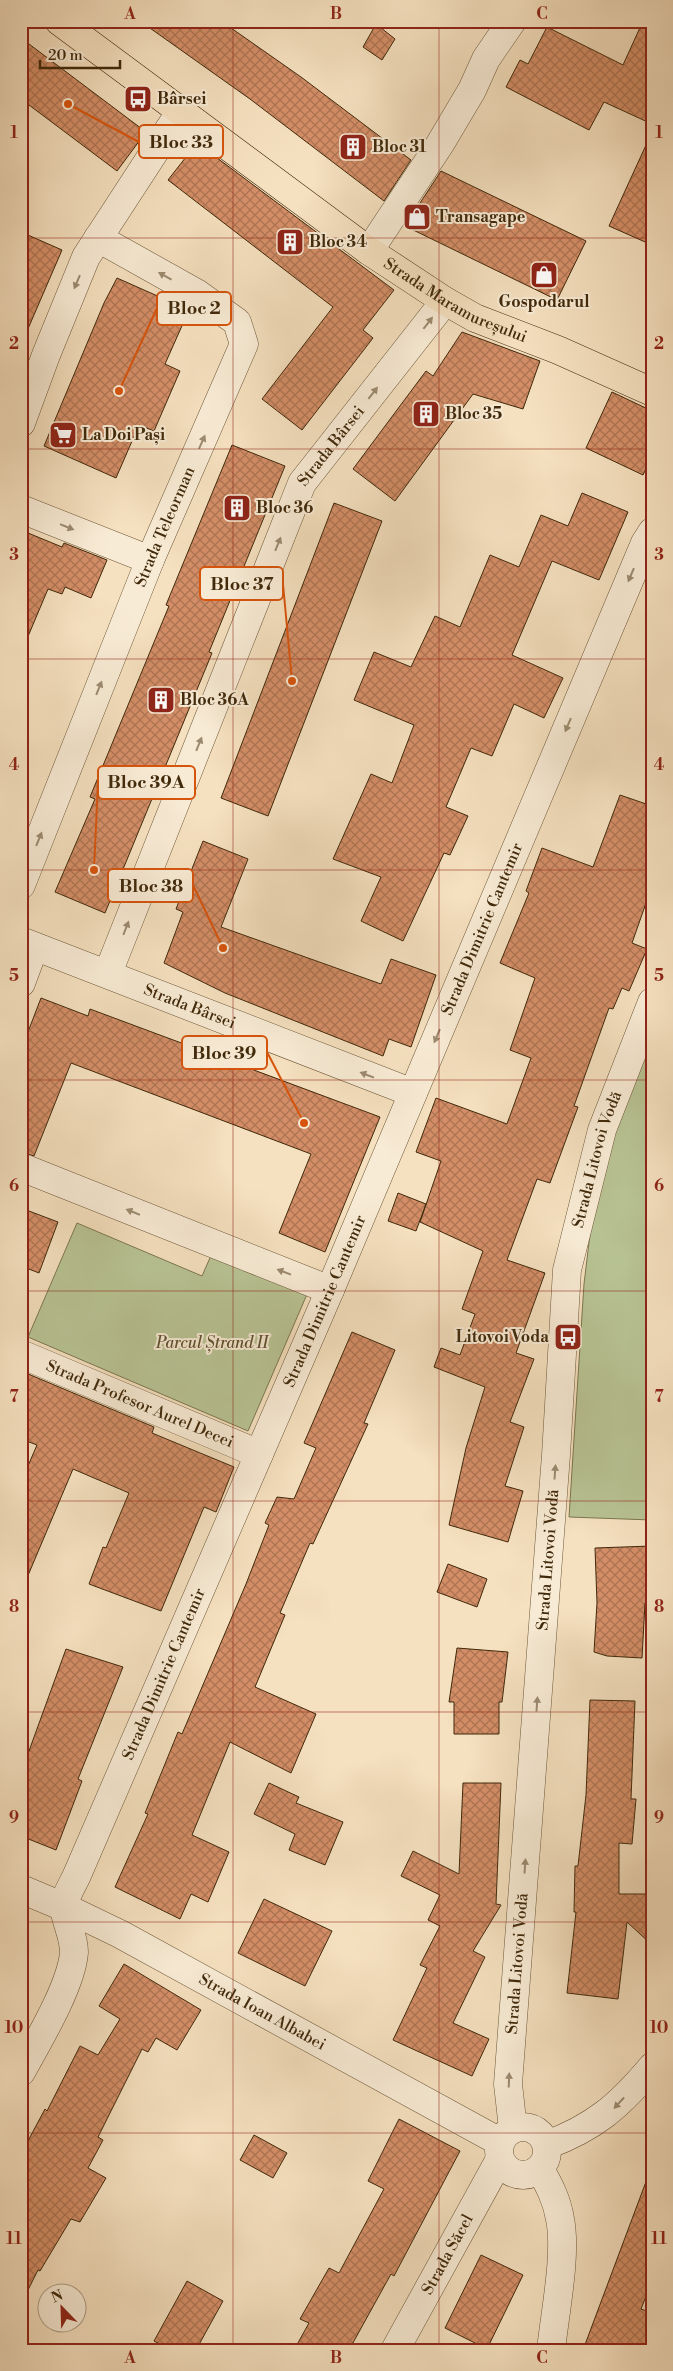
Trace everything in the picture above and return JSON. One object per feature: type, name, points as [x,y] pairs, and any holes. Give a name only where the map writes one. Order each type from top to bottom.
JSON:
[{"type":"main road","name":"Strada Maramureșului","points":[[59,21],[369,251],[445,301],[475,318],[558,350],[652,392]]},
{"type":"street","points":[[369,251],[440,144],[472,90],[486,58],[512,21]]},
{"type":"street","points":[[21,423],[26,393],[86,257],[181,111]]},
{"type":"street","name":"Strada Teleorman","points":[[21,885],[150,560],[244,344],[238,322],[198,294],[98,238]]},
{"type":"street","name":"Strada Bârsei","points":[[108,973],[302,483],[445,301]]},
{"type":"street","points":[[21,509],[150,560]]},
{"type":"street","name":"Strada Dimitrie Cantemir","points":[[64,1907],[330,1290],[645,543],[652,532]]},
{"type":"street","points":[[21,983],[28,944]]},
{"type":"street","name":"Strada Bârsei","points":[[28,944],[108,973],[413,1093]]},
{"type":"street","name":"Strada Litovoi Vodă","points":[[505,2144],[556,1455],[567,1270],[602,1130],[652,1002]]},
{"type":"street","points":[[21,1167],[330,1290]]},
{"type":"street","name":"Strada Profesor Aurel Decei","points":[[21,1354],[259,1454]]},
{"type":"street","name":"Strada Ioan Albabei","points":[[21,1889],[120,1934],[505,2144]]},
{"type":"street","points":[[21,2072],[46,2027],[72,1966],[74,1952],[72,1931],[64,1907]]},
{"type":"street","points":[[551,2350],[562,2236],[556,2201],[543,2157],[537,2132],[530,2128],[505,2144],[504,2166],[518,2175],[526,2175],[543,2157],[614,2109],[652,2067]]},
{"type":"street","name":"Strada Săcel","points":[[395,2350],[505,2144]]},
{"type":"green space","points":[[652,1036],[652,1520],[569,1517],[584,1284],[592,1218],[609,1145]]},
{"type":"green space","name":"Parcul Ștrand II","points":[[77,1223],[202,1276],[213,1251],[308,1292],[248,1431],[28,1337]]},
{"type":"building","points":[[140,21],[221,21],[301,77],[411,160],[384,201],[250,99]]},
{"type":"building","points":[[643,21],[652,21],[652,124],[604,102],[589,130],[506,87],[520,60],[528,64],[547,27],[623,65]]},
{"type":"building","points":[[376,24],[395,39],[382,60],[363,47]]},
{"type":"building","points":[[21,38],[146,132],[117,171],[21,99]]},
{"type":"building","points":[[652,132],[652,245],[609,226]]},
{"type":"building","name":"Bloc 34","points":[[197,143],[394,290],[363,330],[373,338],[302,430],[262,399],[333,307],[168,180]]},
{"type":"building","points":[[441,171],[586,241],[557,300],[405,226]]},
{"type":"building","points":[[21,232],[62,250],[21,345]]},
{"type":"building","points":[[117,278],[189,310],[165,364],[180,371],[154,431],[139,425],[116,478],[44,446],[104,303]]},
{"type":"building","name":"Bloc 35","points":[[462,332],[540,361],[523,409],[473,394],[395,501],[353,469],[426,371],[433,376]]},
{"type":"building","points":[[612,392],[652,411],[652,456],[643,475],[586,448]]},
{"type":"building","points":[[232,445],[285,466],[209,652],[212,653],[105,913],[55,892],[95,799],[90,797],[169,606],[166,605]]},
{"type":"building","points":[[582,493],[628,512],[599,580],[552,561],[512,655],[563,678],[544,718],[514,704],[492,756],[471,748],[446,807],[468,816],[450,855],[444,853],[403,941],[361,921],[381,877],[333,859],[371,774],[392,783],[414,725],[354,700],[374,652],[411,667],[435,616],[460,627],[490,555],[519,567],[541,515],[568,526]]},
{"type":"building","points":[[334,503],[382,521],[268,816],[221,798]]},
{"type":"building","points":[[28,533],[62,547],[64,543],[107,560],[91,598],[65,587],[62,594],[48,589],[21,653],[21,548]]},
{"type":"building","points":[[620,795],[652,806],[652,886],[632,943],[647,949],[629,991],[622,988],[613,1009],[609,1008],[574,1106],[578,1107],[550,1183],[537,1179],[507,1260],[545,1273],[516,1353],[534,1359],[510,1422],[524,1427],[505,1486],[523,1491],[508,1542],[449,1525],[466,1448],[485,1387],[434,1367],[441,1348],[460,1355],[475,1314],[462,1309],[483,1251],[420,1222],[441,1161],[416,1152],[436,1098],[507,1124],[531,1058],[510,1050],[535,978],[500,963],[529,893],[526,891],[542,848],[593,867]]},
{"type":"building","points":[[203,841],[248,859],[221,927],[381,984],[391,959],[436,975],[411,1047],[389,1039],[383,1056],[225,993],[164,963],[183,912],[176,909]]},
{"type":"building","points":[[41,998],[88,1016],[90,1009],[380,1117],[325,1252],[279,1233],[311,1154],[71,1063],[34,1156],[21,1152],[21,1050]]},
{"type":"building","points":[[398,1193],[426,1204],[416,1231],[388,1221]]},
{"type":"building","points":[[21,1208],[58,1222],[39,1273],[21,1266]]},
{"type":"building","points":[[352,1332],[395,1350],[364,1423],[368,1424],[313,1544],[310,1543],[280,1613],[285,1615],[255,1687],[316,1714],[291,1773],[230,1742],[192,1835],[229,1852],[208,1902],[191,1894],[180,1919],[115,1887],[148,1814],[145,1813],[178,1732],[182,1734],[246,1584],[269,1525],[265,1523],[277,1497],[294,1499],[316,1448],[304,1443]]},
{"type":"building","points":[[21,1371],[154,1427],[152,1433],[234,1467],[216,1512],[204,1507],[161,1611],[89,1584],[103,1547],[106,1548],[129,1493],[73,1469],[21,1592],[21,1482],[37,1445],[21,1439]]},
{"type":"building","points":[[652,1546],[652,1602],[645,1603],[642,1658],[607,1656],[594,1652],[597,1603],[595,1548]]},
{"type":"building","points":[[448,1564],[487,1579],[477,1607],[437,1592]]},
{"type":"building","points":[[457,1648],[508,1652],[502,1702],[499,1702],[499,1734],[454,1734],[454,1702],[449,1702]]},
{"type":"building","points":[[66,1649],[123,1667],[78,1779],[82,1781],[56,1850],[21,1836],[21,1773]]},
{"type":"building","points":[[590,1700],[635,1701],[631,1799],[636,1799],[632,1844],[619,1843],[619,1894],[651,1894],[651,1944],[627,1922],[618,1999],[567,1993],[576,1912],[574,1912],[575,1866],[578,1866],[586,1795]]},
{"type":"building","points":[[269,1783],[299,1797],[296,1803],[343,1822],[325,1865],[289,1850],[295,1834],[254,1814]]},
{"type":"building","points":[[463,1783],[501,1783],[496,1904],[501,1905],[473,1951],[485,1957],[453,2023],[489,2039],[472,2076],[393,2040],[427,1968],[420,1965],[440,1926],[428,1920],[440,1895],[401,1876],[413,1851],[459,1874]]},
{"type":"building","points":[[264,1899],[332,1931],[305,1986],[238,1953]]},
{"type":"building","points":[[124,1964],[201,2010],[177,2050],[156,2038],[148,2052],[142,2049],[98,2137],[103,2140],[88,2168],[106,2178],[80,2222],[71,2219],[40,2271],[38,2270],[21,2304],[21,2154],[45,2109],[47,2111],[80,2046],[98,2055],[120,2019],[99,2006]]},
{"type":"building","points":[[399,2119],[460,2151],[394,2276],[391,2274],[349,2350],[294,2350],[309,2323],[300,2319],[329,2268],[339,2273],[384,2189],[368,2181]]},
{"type":"building","points":[[254,2135],[287,2153],[273,2178],[240,2160]]},
{"type":"building","points":[[650,2171],[652,2171],[652,2281],[641,2309],[652,2313],[652,2350],[583,2350]]},
{"type":"building","points":[[481,2255],[523,2275],[487,2349],[445,2328]]},
{"type":"building","points":[[187,2281],[223,2301],[196,2350],[171,2350],[154,2341]]},
{"type":"place","name":"Bârsei","points":[[138,99]]},
{"type":"place","name":"Bloc 33","points":[[68,104]]},
{"type":"place","name":"Bloc 31","points":[[353,147]]},
{"type":"place","name":"Transagape","points":[[417,217]]},
{"type":"place","name":"Bloc 34","points":[[290,242]]},
{"type":"place","name":"Gospodarul","points":[[544,275]]},
{"type":"place","name":"Bloc 2","points":[[119,391]]},
{"type":"place","name":"Bloc 35","points":[[426,414]]},
{"type":"place","name":"La Doi Pași","points":[[63,435]]},
{"type":"place","name":"Bloc 36","points":[[237,508]]},
{"type":"place","name":"Bloc 37","points":[[292,681]]},
{"type":"place","name":"Bloc 36A","points":[[161,700]]},
{"type":"place","name":"Bloc 39A","points":[[94,870]]},
{"type":"place","name":"Bloc 38","points":[[223,948]]},
{"type":"place","name":"Bloc 39","points":[[304,1123]]},
{"type":"place","name":"Litovoi Voda","points":[[568,1337]]}]
